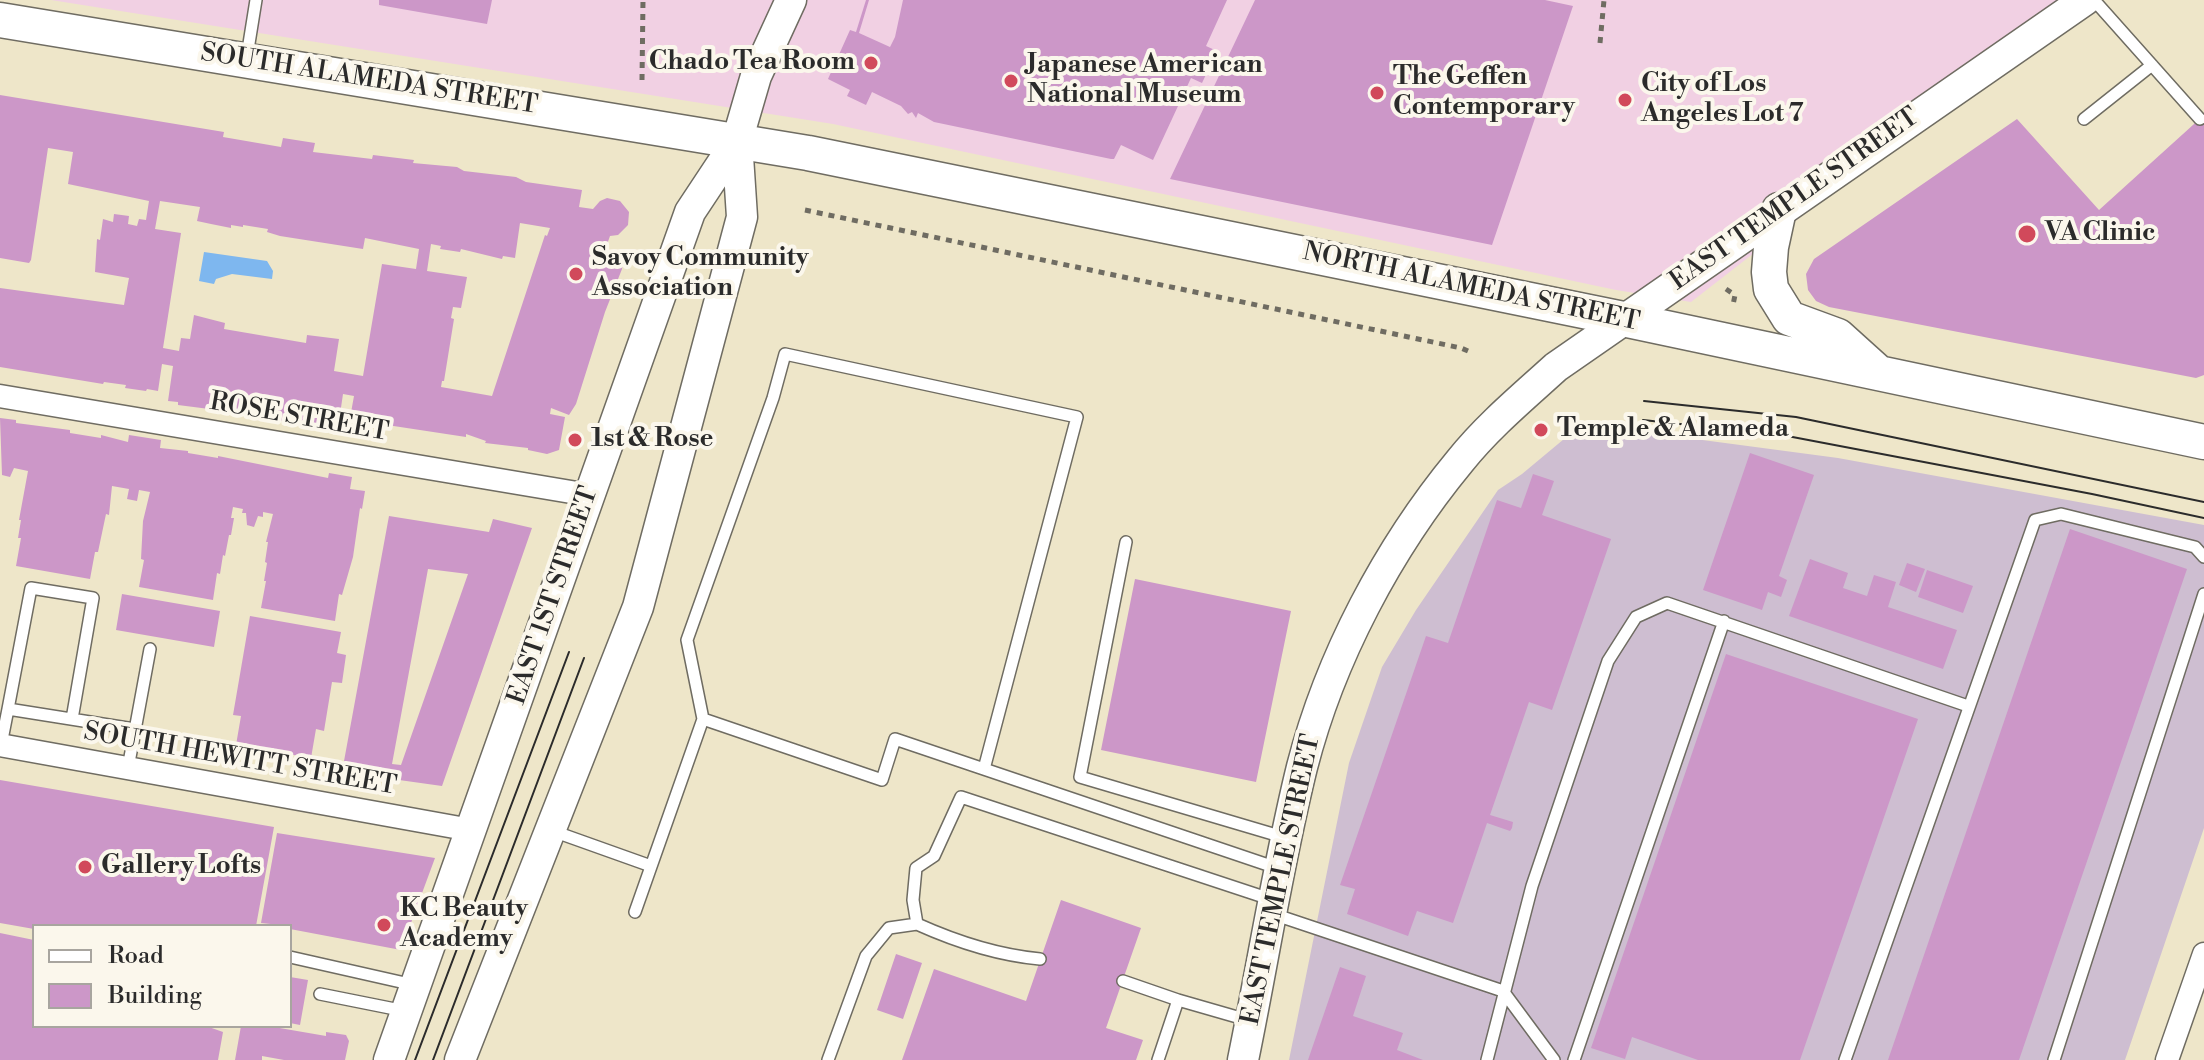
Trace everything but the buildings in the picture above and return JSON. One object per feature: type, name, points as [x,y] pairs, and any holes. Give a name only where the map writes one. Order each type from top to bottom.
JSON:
[{"type":"main road","name":"EAST 1ST STREET","points":[[389,1060],[690,212],[737,141],[756,76],[791,0]]},
{"type":"main road","name":"EAST TEMPLE STREET","points":[[1243,1060],[1303,766],[1336,667],[1382,577],[1426,504],[1461,458],[1556,367],[2085,0]]},
{"type":"main road","name":"SOUTH ALAMEDA STREET","points":[[0,20],[737,141]]},
{"type":"main road","name":"EAST 1ST STREET","points":[[460,1060],[638,607],[742,217],[737,141]]},
{"type":"main road","name":"NORTH ALAMEDA STREET","points":[[737,141],[1623,319],[2204,442]]},
{"type":"main road","points":[[1779,210],[1769,272],[1771,289],[1777,299],[1789,318],[1838,336],[1879,374]]},
{"type":"street","name":"ROSE STREET","points":[[0,396],[589,495]]},
{"type":"street","name":"SOUTH HEWITT STREET","points":[[1,745],[471,830]]},
{"type":"street","points":[[2167,1060],[2204,954]]},
{"type":"lane","points":[[246,60],[256,0]]},
{"type":"lane","points":[[2094,0],[2200,119]]},
{"type":"lane","points":[[2084,119],[2152,65]]},
{"type":"lane","points":[[635,912],[703,719],[687,640],[773,398],[785,354],[1077,417],[984,769]]},
{"type":"lane","points":[[1845,1060],[2035,520],[2061,514],[2195,547],[2204,557]]},
{"type":"lane","points":[[1126,542],[1080,777],[1287,838]]},
{"type":"lane","points":[[1,745],[31,588],[93,598],[72,719]]},
{"type":"lane","points":[[2054,1060],[2204,594]]},
{"type":"lane","points":[[1487,1060],[1532,886],[1608,661],[1636,617],[1667,603],[1968,706]]},
{"type":"lane","points":[[1574,1060],[1724,621]]},
{"type":"lane","points":[[128,768],[150,649]]},
{"type":"lane","points":[[8,709],[134,729]]},
{"type":"lane","points":[[703,719],[882,780],[895,739],[1280,869]]},
{"type":"lane","points":[[917,924],[913,900],[916,868],[934,856],[961,797],[1503,991],[1554,1060]]},
{"type":"lane","points":[[550,830],[651,866]]},
{"type":"lane","points":[[828,1060],[866,956],[889,928],[917,924],[951,939],[1006,956],[1040,959]]},
{"type":"lane","points":[[292,958],[410,998]]},
{"type":"lane","points":[[1123,981],[1251,1021]]},
{"type":"lane","points":[[320,994],[410,998]]},
{"type":"lane","points":[[1158,1060],[1178,1000]]},
{"type":"path","points":[[642,80],[643,0]]},
{"type":"path","points":[[1600,43],[1604,0]]},
{"type":"path","points":[[805,210],[1468,351]]},
{"type":"path","points":[[1726,289],[1735,295],[1733,305]]},
{"type":"shaded area","points":[[51,0],[2080,0],[1691,302],[1616,290],[833,124]]},
{"type":"shaded area","points":[[1582,424],[1838,458],[2204,525],[2204,828],[2125,1060],[1289,1060],[1349,763],[1382,667],[1416,610],[1498,490]]},
{"type":"water","points":[[204,252],[267,261],[273,271],[272,279],[232,274],[216,279],[214,284],[199,281]]},
{"type":"tram line","points":[[1644,401],[1796,417],[2204,502]]},
{"type":"tram line","points":[[1643,420],[1782,435],[2204,518]]},
{"type":"tram line","points":[[415,1060],[569,652]]},
{"type":"tram line","points":[[433,1060],[584,658]]},
{"type":"place","name":"Chado Tea Room","points":[[871,63]]},
{"type":"place","name":"Japanese American National Museum","points":[[1011,81]]},
{"type":"place","name":"The Geffen Contemporary","points":[[1377,93]]},
{"type":"place","name":"City of Los Angeles Lot 7","points":[[1625,100]]},
{"type":"place","name":"VA Clinic","points":[[2027,234]]},
{"type":"place","name":"Savoy Community Association","points":[[576,274]]},
{"type":"place","name":"Temple & Alameda","points":[[1541,430]]},
{"type":"place","name":"1st & Rose","points":[[575,440]]},
{"type":"place","name":"Gallery Lofts","points":[[85,867]]},
{"type":"place","name":"KC Beauty Academy","points":[[384,925]]}]
